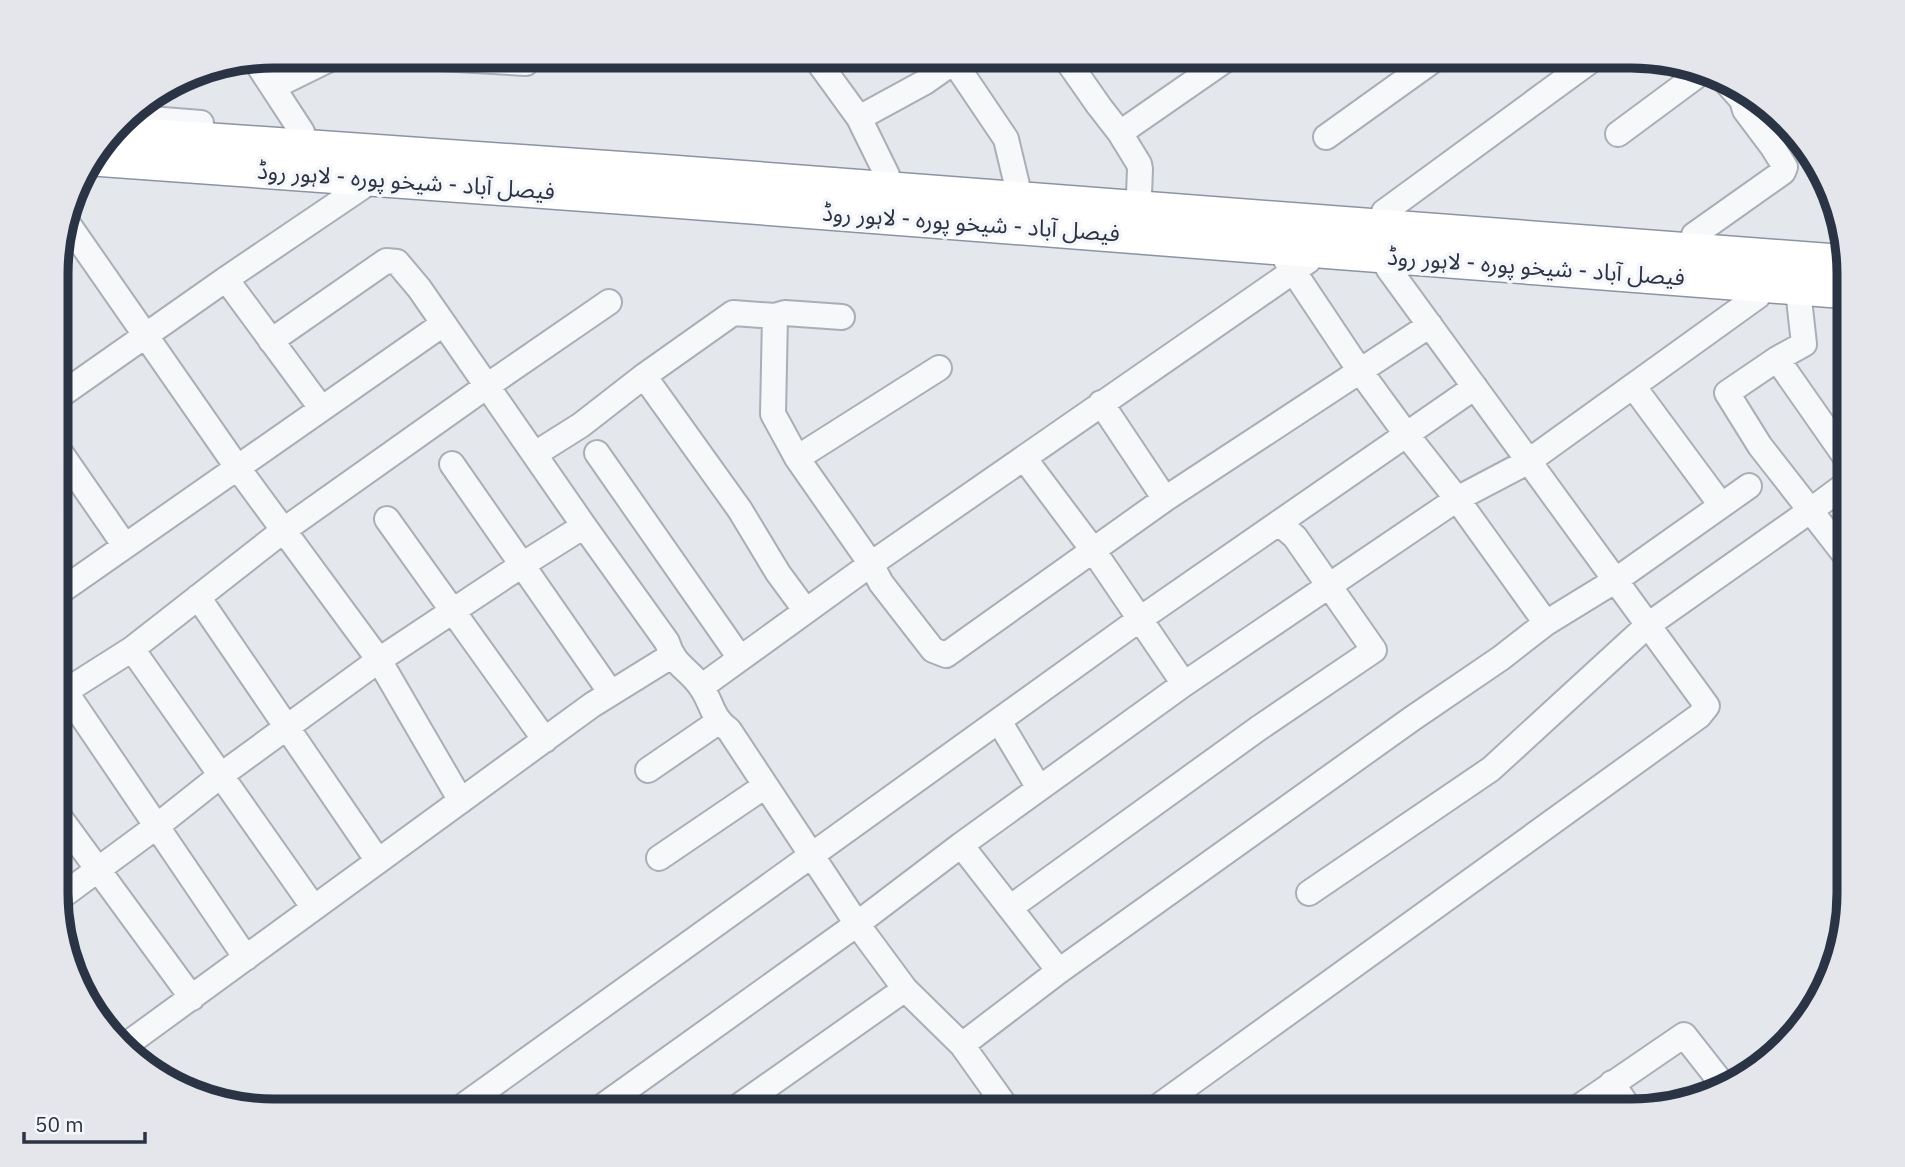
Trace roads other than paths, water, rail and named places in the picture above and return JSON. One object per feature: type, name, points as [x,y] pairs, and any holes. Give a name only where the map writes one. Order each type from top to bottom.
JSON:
[{"type":"highway","name":"فیصل آباد - شیخو پورہ - لاہور روڈ","points":[[122,135],[657,172],[1836,262]]},
{"type":"highway","name":"فیصل آباد - شیخو پورہ - لاہور روڈ","points":[[104,159],[1836,290]]},
{"type":"street","points":[[272,87],[311,68]]},
{"type":"street","points":[[823,68],[859,118],[887,176]]},
{"type":"street","points":[[859,118],[925,82],[942,68]]},
{"type":"street","points":[[961,68],[1006,139],[1017,185]]},
{"type":"street","points":[[1072,68],[1139,164],[1139,194]]},
{"type":"street","points":[[1120,133],[1214,68]]},
{"type":"street","points":[[1326,137],[1422,68]]},
{"type":"street","points":[[1384,212],[1581,68]]},
{"type":"street","points":[[261,69],[302,132]]},
{"type":"street","points":[[1618,134],[1693,78]]},
{"type":"street","points":[[1694,235],[1783,172],[1785,167],[1745,110],[1745,104]]},
{"type":"street","points":[[139,118],[1835,245]]},
{"type":"street","points":[[98,168],[1296,264],[1388,268],[1836,302]]},
{"type":"street","points":[[68,390],[362,187]]},
{"type":"street","points":[[73,232],[237,467],[379,660],[461,801]]},
{"type":"street","points":[[271,341],[386,261],[397,262],[419,288],[667,642],[671,656],[701,687],[718,722],[729,730],[857,924],[905,989],[962,1045],[1000,1098]]},
{"type":"street","points":[[1296,264],[1360,371],[1546,623]]},
{"type":"street","points":[[701,687],[1296,264]]},
{"type":"street","points":[[1170,1098],[1699,716],[1707,706],[1388,268]]},
{"type":"street","points":[[226,279],[321,408]]},
{"type":"street","points":[[613,1099],[1184,684],[1457,499],[1529,461],[1758,296]]},
{"type":"street","points":[[1799,299],[1804,344],[1727,393],[1760,446],[1836,543]]},
{"type":"street","points":[[68,689],[132,649],[284,530],[609,302]]},
{"type":"street","points":[[535,454],[581,425],[733,313],[842,317]]},
{"type":"street","points":[[775,316],[773,414],[797,458],[871,564],[880,583],[933,650],[946,655],[1165,499],[1430,325]]},
{"type":"street","points":[[68,586],[443,324]]},
{"type":"street","points":[[1777,359],[1836,443]]},
{"type":"street","points":[[797,458],[939,368]]},
{"type":"street","points":[[644,376],[740,510],[778,573],[806,611]]},
{"type":"street","points":[[1633,386],[1721,505]]},
{"type":"street","points":[[473,1099],[1140,619],[1475,387]]},
{"type":"street","points":[[1101,403],[1165,499]]},
{"type":"street","points":[[597,453],[740,658]]},
{"type":"street","points":[[1024,458],[1093,550],[1184,684]]},
{"type":"street","points":[[68,463],[125,546]]},
{"type":"street","points":[[452,464],[611,693]]},
{"type":"street","points":[[962,1045],[1059,971],[1501,658],[1546,623],[1615,580],[1749,485]]},
{"type":"street","points":[[1309,892],[1491,769],[1648,625],[1836,492]]},
{"type":"street","points":[[387,519],[545,740]]},
{"type":"street","points":[[1011,907],[1259,728],[1374,650],[1295,537],[1280,524]]},
{"type":"street","points":[[68,892],[379,660],[584,526]]},
{"type":"street","points":[[198,597],[378,862]]},
{"type":"street","points":[[132,649],[314,908]]},
{"type":"street","points":[[131,1041],[545,740],[611,693],[671,656]]},
{"type":"street","points":[[68,703],[246,958]]},
{"type":"street","points":[[999,721],[1039,788]]},
{"type":"street","points":[[648,770],[718,722]]},
{"type":"street","points":[[659,858],[765,786]]},
{"type":"street","points":[[68,829],[192,998]]},
{"type":"street","points":[[961,845],[1059,971]]},
{"type":"street","points":[[750,1099],[905,989]]},
{"type":"street","points":[[1591,1098],[1684,1035],[1718,1079]]},
{"type":"street","points":[[1612,1083],[1622,1098]]}]
